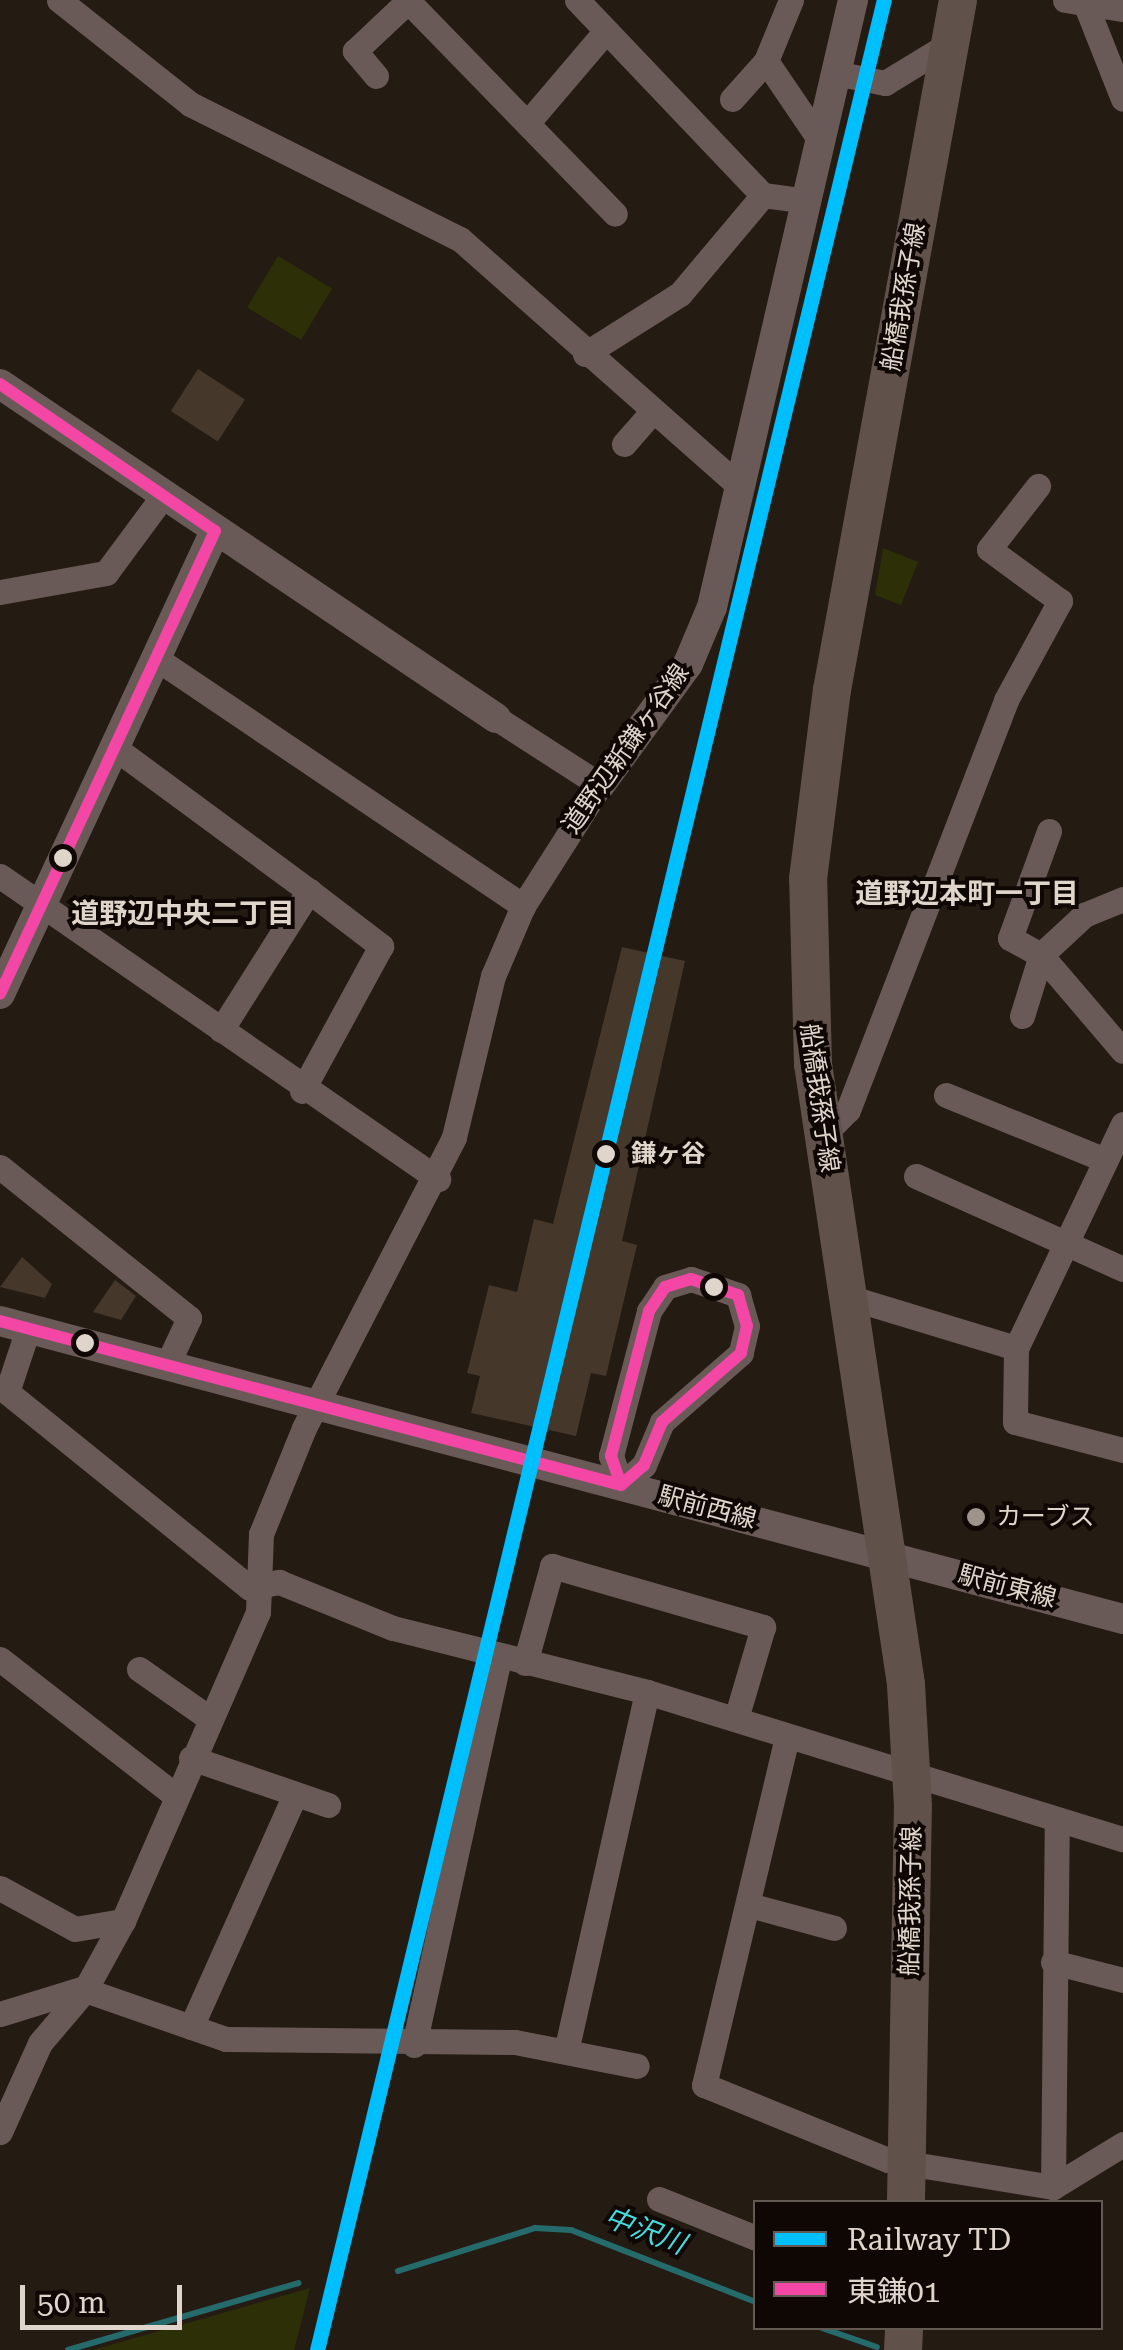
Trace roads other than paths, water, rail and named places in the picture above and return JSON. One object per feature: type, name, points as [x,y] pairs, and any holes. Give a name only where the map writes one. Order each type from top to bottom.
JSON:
[{"type":"main road","name":"船橋我孫子線","points":[[906,2184],[912,1780],[892,1555],[848,1297],[807,1008],[816,790],[958,0]]},
{"type":"street","points":[[59,0],[190,104],[460,239],[651,413],[741,488]]},
{"type":"street","points":[[376,76],[355,51],[408,0],[530,120],[615,214]]},
{"type":"street","points":[[732,99],[766,60],[791,0]]},
{"type":"street","name":"道野辺新鎌ヶ谷線","points":[[0,2132],[40,2043],[86,1989],[123,1920],[258,1612],[262,1534],[318,1404],[438,1179],[493,976],[523,906],[600,785],[688,664],[741,488],[853,0]]},
{"type":"street","points":[[582,1],[604,32],[763,195],[806,202]]},
{"type":"street","points":[[1075,2],[1123,9]]},
{"type":"street","points":[[1075,2],[1123,99]]},
{"type":"street","points":[[530,120],[604,32]]},
{"type":"street","points":[[836,73],[885,83],[949,44]]},
{"type":"street","points":[[766,60],[821,142]]},
{"type":"street","points":[[585,354],[680,294],[763,195]]},
{"type":"street","points":[[0,384],[162,496],[600,785]]},
{"type":"street","points":[[624,444],[651,413]]},
{"type":"street","points":[[823,1135],[848,1110],[1006,700],[1060,601],[989,549],[1038,486]]},
{"type":"street","points":[[0,592],[106,572],[162,496]]},
{"type":"street","points":[[0,994],[215,531]]},
{"type":"street","points":[[157,659],[523,906]]},
{"type":"street","points":[[115,748],[381,946],[302,1091]]},
{"type":"street","points":[[1049,831],[1010,938],[1041,955],[1123,1051]]},
{"type":"street","points":[[0,876],[302,1091],[438,1179]]},
{"type":"street","points":[[221,1030],[310,891]]},
{"type":"street","points":[[1022,1016],[1041,955],[1084,915],[1123,898]]},
{"type":"street","points":[[946,1095],[1105,1160]]},
{"type":"street","points":[[1123,1124],[1016,1348],[1015,1422],[1123,1450]]},
{"type":"street","points":[[0,1167],[196,1324],[168,1363]]},
{"type":"street","points":[[916,1176],[1123,1269]]},
{"type":"street","points":[[691,1278],[726,1286],[746,1309],[741,1353],[662,1422],[644,1465],[622,1485],[611,1456],[656,1297],[691,1278]]},
{"type":"street","points":[[848,1297],[1016,1348]]},
{"type":"street","points":[[14,1325],[4,1390],[250,1588],[280,1582],[499,1657],[647,1692],[912,1780],[1123,1839]]},
{"type":"street","name":"駅前西線","points":[[14,1325],[892,1555]]},
{"type":"street","name":"駅前東線","points":[[892,1555],[1123,1619]]},
{"type":"street","points":[[525,1663],[552,1566],[763,1626],[736,1719]]},
{"type":"street","points":[[414,2045],[499,1657]]},
{"type":"street","points":[[0,1660],[175,1795]]},
{"type":"street","points":[[139,1668],[209,1718]]},
{"type":"street","points":[[567,2047],[647,1692]]},
{"type":"street","points":[[787,1737],[704,2085],[906,2184],[1052,2187],[1123,2144]]},
{"type":"street","points":[[191,1758],[328,1805]]},
{"type":"street","points":[[192,2027],[296,1796]]},
{"type":"street","points":[[1052,2187],[1058,1823]]},
{"type":"street","points":[[0,1888],[75,1930],[123,1920]]},
{"type":"street","points":[[748,1904],[834,1928]]},
{"type":"street","points":[[1053,1962],[1123,1980]]},
{"type":"street","points":[[0,2014],[86,1989],[226,2039],[567,2047],[637,2066]]},
{"type":"street","points":[[659,2199],[753,2237]]},
{"type":"waterway","name":"中沢川","points":[[398,2271],[535,2228],[571,2230],[753,2301]]},
{"type":"waterway","name":"中沢川","points":[[68,2350],[298,2283]]},
{"type":"waterway","name":"中沢川","points":[[828,2330],[877,2347]]},
{"type":"rail line","name":"TD","points":[[317,2350],[884,0]]},
{"type":"place","name":"鎌ヶ谷","points":[[606,1154]]},
{"type":"place","name":"カーブス","points":[[976,1517]]},
{"type":"district","name":"道野辺本町一丁目","points":[[967,894]]},
{"type":"district","name":"道野辺中央二丁目","points":[[183,914]]}]
